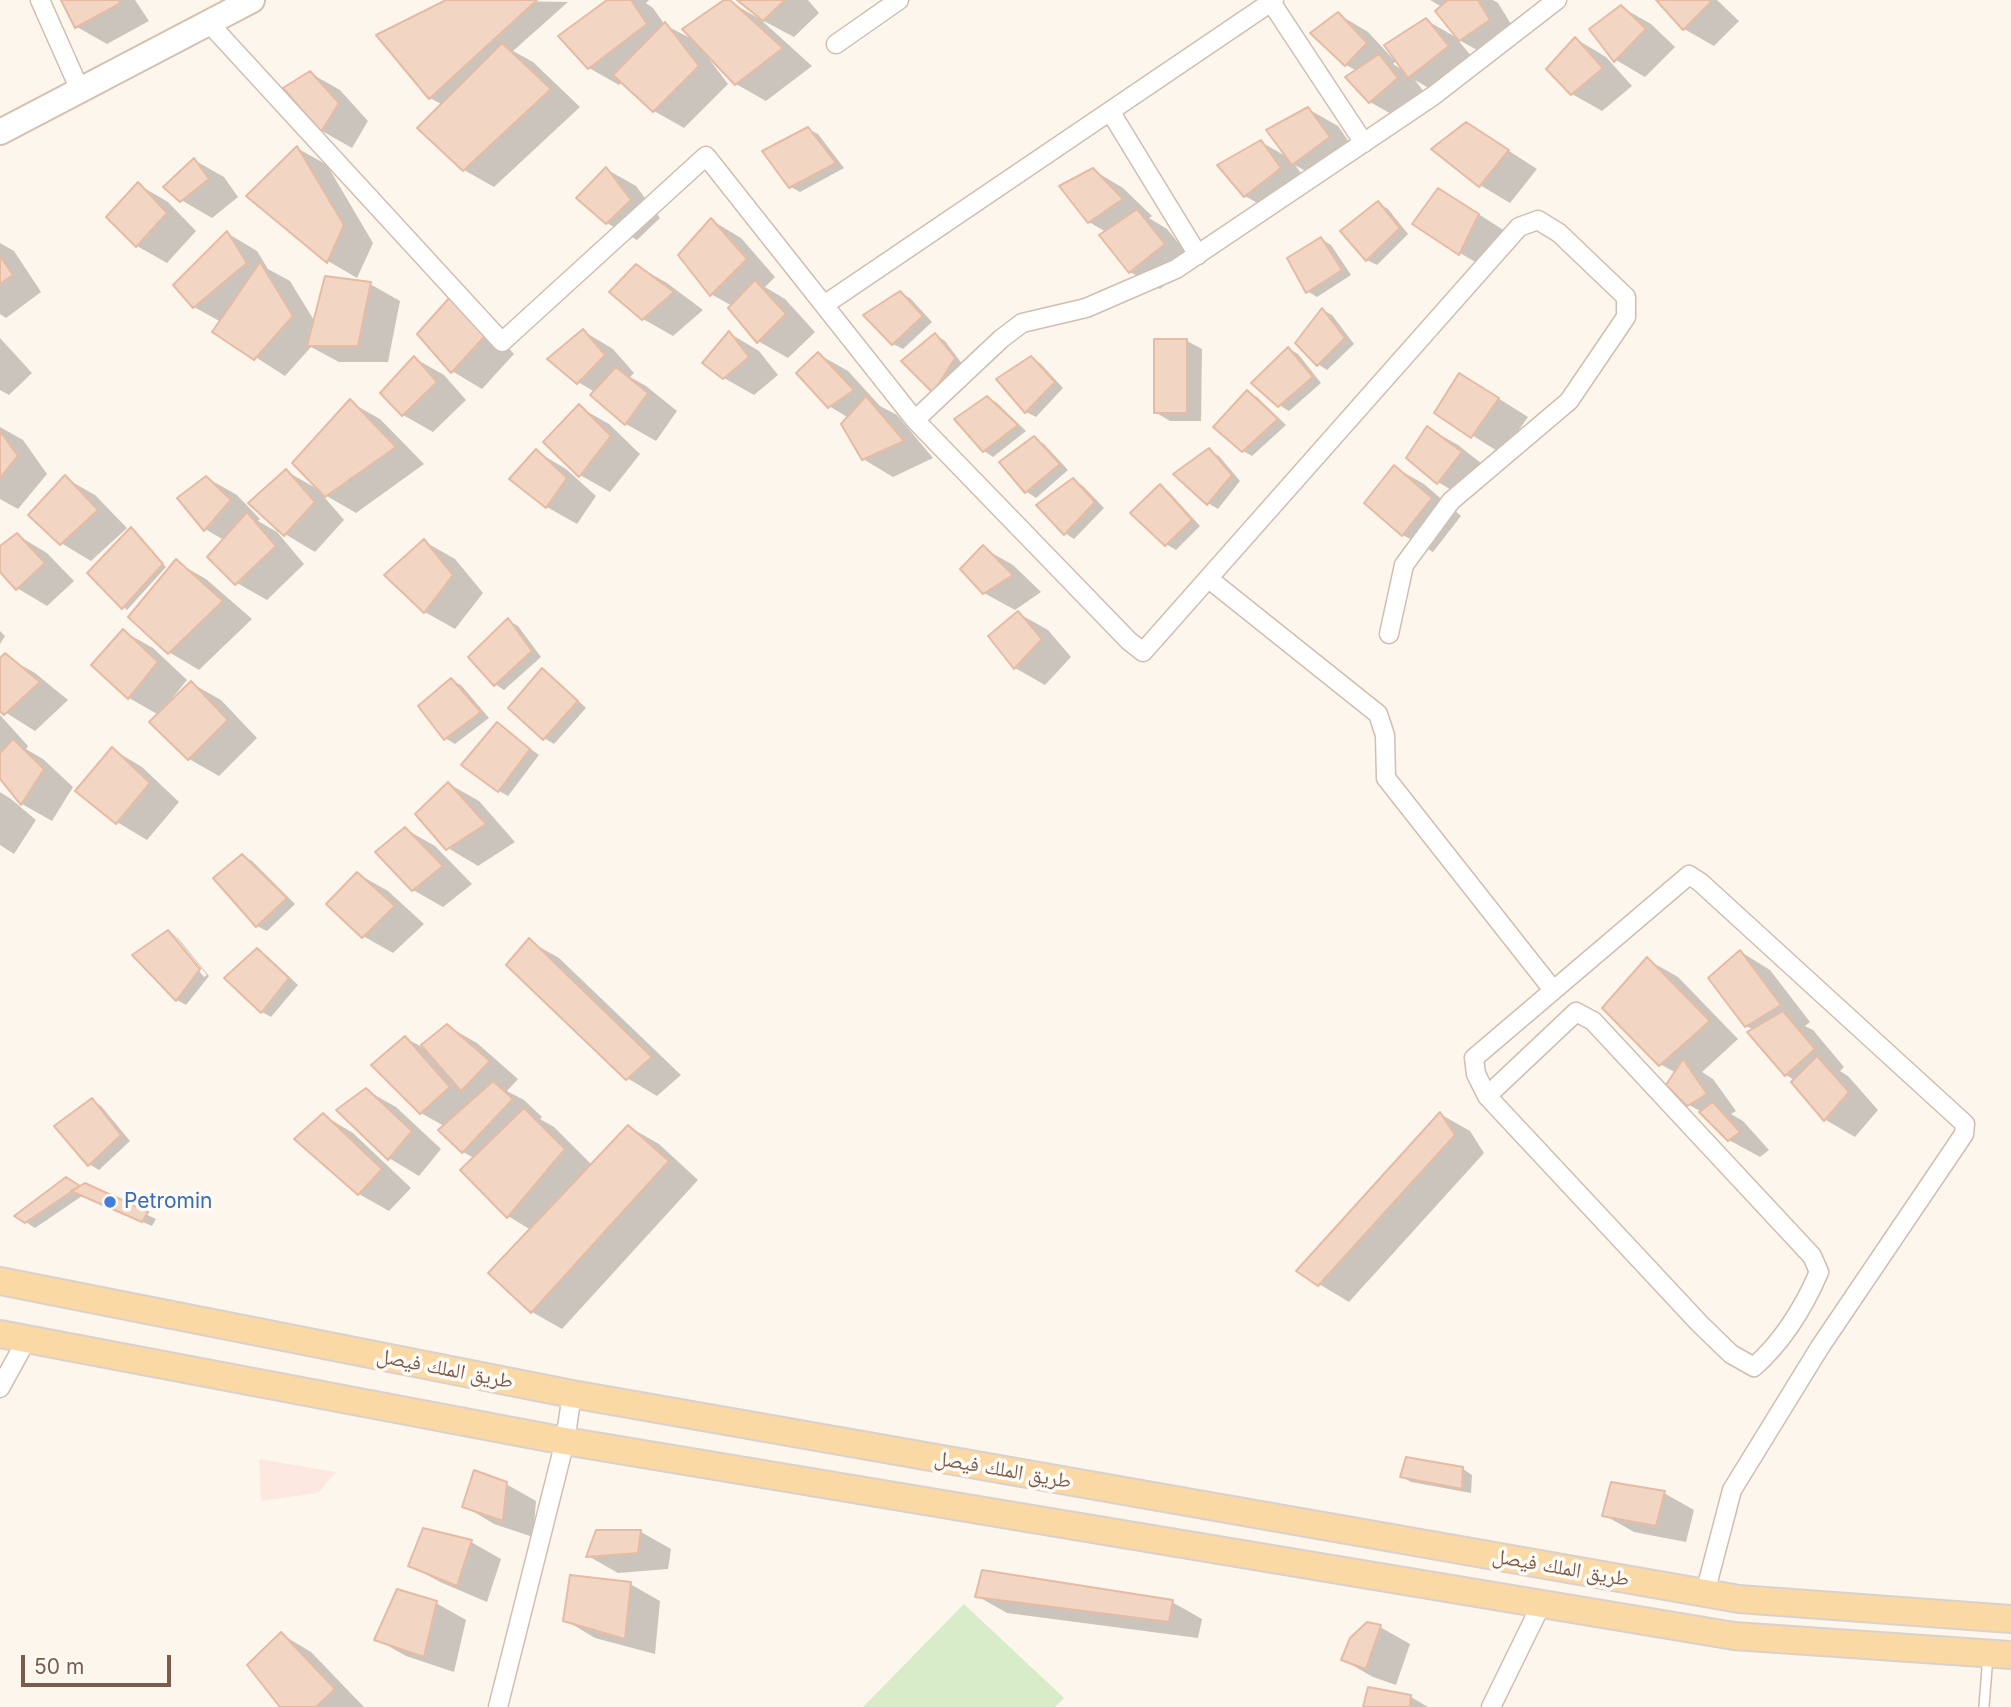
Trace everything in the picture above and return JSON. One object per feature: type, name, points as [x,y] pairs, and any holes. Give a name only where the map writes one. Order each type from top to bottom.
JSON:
[{"type":"main road","name":"طريق الملك فيصل","points":[[0,1281],[572,1394],[1739,1599],[2011,1619]]},
{"type":"main road","name":"طريق الملك فيصل","points":[[0,1334],[565,1441],[1734,1636],[1999,1654]]},
{"type":"street","points":[[40,0],[80,90]]},
{"type":"street","points":[[0,132],[252,0]]},
{"type":"street","points":[[836,44],[899,0]]},
{"type":"street","points":[[915,421],[1001,339],[1022,323],[1086,308],[1176,269],[1433,96],[1557,0]]},
{"type":"street","points":[[824,305],[1272,1],[1364,143]]},
{"type":"street","points":[[208,22],[502,342],[706,156],[915,421],[1129,641],[1143,652],[1519,227],[1538,220],[1559,233],[1626,297],[1626,317],[1569,401],[1451,501],[1405,565],[1389,634]]},
{"type":"street","points":[[1110,111],[1198,255]]},
{"type":"street","points":[[1209,579],[1378,713],[1385,735],[1386,778],[1553,990]]},
{"type":"street","points":[[1487,1096],[1577,1013],[1593,1021],[1812,1256],[1819,1272],[1809,1295],[1774,1349],[1754,1367],[1731,1354],[1487,1096],[1476,1074],[1474,1058],[1689,875],[1765,940],[1965,1124],[1964,1134],[1820,1348],[1732,1490],[1705,1593]]},
{"type":"street","points":[[0,1388],[27,1339]]},
{"type":"street","points":[[498,1707],[565,1441],[572,1394]]},
{"type":"street","points":[[1491,1707],[1541,1605]]},
{"type":"lane","points":[[1984,1707],[1999,1654]]},
{"type":"shaded area","points":[[259,1459],[336,1472],[318,1493],[261,1501]]},
{"type":"green space","points":[[964,1604],[1064,1698],[1055,1707],[863,1707]]},
{"type":"building","points":[[61,0],[118,0],[121,3],[75,28]]},
{"type":"building","points":[[446,0],[537,0],[429,99],[376,35]]},
{"type":"building","points":[[607,0],[631,0],[647,24],[588,69],[558,36]]},
{"type":"building","points":[[724,0],[730,0],[783,48],[735,85],[682,29]]},
{"type":"building","points":[[737,0],[785,0],[763,21]]},
{"type":"building","points":[[1448,0],[1478,0],[1490,20],[1459,41],[1435,11]]},
{"type":"building","points":[[1656,0],[1708,0],[1711,2],[1683,30]]},
{"type":"building","points":[[1621,5],[1646,29],[1614,62],[1589,29]]},
{"type":"building","points":[[1338,12],[1367,43],[1345,66],[1310,33]]},
{"type":"building","points":[[1426,18],[1449,46],[1408,78],[1384,45]]},
{"type":"building","points":[[665,22],[699,66],[653,112],[613,75]]},
{"type":"building","points":[[1575,37],[1603,68],[1571,95],[1546,69]]},
{"type":"building","points":[[502,43],[551,89],[463,171],[417,128]]},
{"type":"building","points":[[1379,54],[1398,78],[1369,103],[1345,77]]},
{"type":"building","points":[[310,71],[339,103],[321,132],[283,88]]},
{"type":"building","points":[[1308,107],[1330,137],[1292,165],[1266,130]]},
{"type":"building","points":[[1466,122],[1509,150],[1479,187],[1431,149]]},
{"type":"building","points":[[808,127],[836,163],[789,188],[762,151]]},
{"type":"building","points":[[1261,140],[1281,168],[1244,197],[1217,165]]},
{"type":"building","points":[[297,146],[344,225],[327,263],[246,196]]},
{"type":"building","points":[[194,158],[209,179],[180,202],[163,187]]},
{"type":"building","points":[[606,167],[631,200],[606,224],[576,198]]},
{"type":"building","points":[[1093,168],[1123,199],[1088,223],[1059,186]]},
{"type":"building","points":[[138,182],[167,213],[136,247],[106,217]]},
{"type":"building","points":[[1438,188],[1479,214],[1459,255],[1412,224]]},
{"type":"building","points":[[1378,201],[1400,228],[1366,261],[1340,231]]},
{"type":"building","points":[[1137,209],[1165,244],[1129,273],[1099,235]]},
{"type":"building","points":[[711,218],[747,259],[710,296],[678,255]]},
{"type":"building","points":[[227,231],[247,263],[193,308],[173,285]]},
{"type":"building","points":[[1321,237],[1342,270],[1306,293],[1287,258]]},
{"type":"building","points":[[0,256],[13,275],[0,284]]},
{"type":"building","points":[[260,262],[293,316],[254,360],[212,332]]},
{"type":"building","points":[[636,264],[674,292],[642,320],[609,292]]},
{"type":"building","points":[[325,276],[371,282],[358,346],[307,346]]},
{"type":"building","points":[[755,280],[786,314],[757,343],[728,308]]},
{"type":"building","points":[[900,291],[923,316],[892,345],[863,315]]},
{"type":"building","points":[[450,297],[485,336],[451,373],[417,334]]},
{"type":"building","points":[[1322,308],[1345,338],[1317,366],[1295,343]]},
{"type":"building","points":[[583,329],[605,355],[577,384],[547,359]]},
{"type":"building","points":[[729,331],[749,357],[723,379],[702,363]]},
{"type":"building","points":[[935,333],[955,358],[933,393],[901,361]]},
{"type":"building","points":[[1154,339],[1187,339],[1187,413],[1154,413]]},
{"type":"building","points":[[1288,347],[1313,377],[1278,407],[1251,383]]},
{"type":"building","points":[[818,352],[854,390],[828,408],[796,373]]},
{"type":"building","points":[[414,356],[437,382],[402,416],[380,393]]},
{"type":"building","points":[[1031,356],[1055,382],[1025,413],[996,379]]},
{"type":"building","points":[[616,367],[648,393],[625,425],[590,395]]},
{"type":"building","points":[[1459,373],[1499,398],[1471,438],[1434,413]]},
{"type":"building","points":[[1247,390],[1278,419],[1242,452],[1213,427]]},
{"type":"building","points":[[866,396],[904,441],[862,460],[841,424]]},
{"type":"building","points":[[987,396],[1018,425],[983,452],[954,419]]},
{"type":"building","points":[[350,399],[396,447],[325,497],[292,463]]},
{"type":"building","points":[[579,404],[611,436],[579,477],[543,442]]},
{"type":"building","points":[[1427,426],[1462,452],[1437,484],[1406,458]]},
{"type":"building","points":[[0,431],[18,456],[0,478]]},
{"type":"building","points":[[1034,436],[1060,464],[1025,493],[999,462]]},
{"type":"building","points":[[1209,448],[1232,475],[1207,505],[1173,474]]},
{"type":"building","points":[[536,449],[567,478],[546,508],[509,479]]},
{"type":"building","points":[[1394,465],[1432,498],[1402,536],[1364,503]]},
{"type":"building","points":[[286,469],[315,502],[284,536],[248,503]]},
{"type":"building","points":[[65,475],[98,510],[60,545],[28,515]]},
{"type":"building","points":[[206,476],[231,500],[204,531],[177,498]]},
{"type":"building","points":[[1073,478],[1095,502],[1064,535],[1036,505]]},
{"type":"building","points":[[1160,484],[1192,520],[1165,546],[1130,513]]},
{"type":"building","points":[[247,512],[276,546],[235,585],[207,557]]},
{"type":"building","points":[[131,527],[163,564],[122,609],[87,573]]},
{"type":"building","points":[[17,533],[45,563],[16,590],[0,572],[0,546]]},
{"type":"building","points":[[424,539],[453,575],[424,613],[384,575]]},
{"type":"building","points":[[983,545],[1013,575],[983,594],[960,569]]},
{"type":"building","points":[[176,559],[223,601],[168,654],[128,617]]},
{"type":"building","points":[[1018,611],[1042,639],[1014,669],[988,636]]},
{"type":"building","points":[[508,618],[532,651],[494,686],[468,657]]},
{"type":"building","points":[[123,629],[158,662],[128,699],[91,665]]},
{"type":"building","points":[[5,653],[40,682],[4,715],[0,711],[0,658]]},
{"type":"building","points":[[542,668],[578,701],[543,740],[508,708]]},
{"type":"building","points":[[451,678],[481,712],[444,740],[418,706]]},
{"type":"building","points":[[191,681],[228,720],[188,760],[149,722]]},
{"type":"building","points":[[497,722],[530,749],[498,792],[461,765]]},
{"type":"building","points":[[13,739],[44,769],[21,805],[0,779],[0,753]]},
{"type":"building","points":[[112,747],[150,783],[116,824],[75,791]]},
{"type":"building","points":[[448,782],[486,824],[446,850],[415,814]]},
{"type":"building","points":[[405,827],[443,866],[412,891],[375,852]]},
{"type":"building","points":[[242,854],[287,898],[256,927],[213,878]]},
{"type":"building","points":[[357,872],[395,906],[362,938],[326,904]]},
{"type":"building","points":[[168,930],[200,969],[176,1001],[132,955]]},
{"type":"building","points":[[529,938],[652,1057],[626,1080],[506,965]]},
{"type":"building","points":[[257,948],[289,978],[261,1013],[224,978]]},
{"type":"building","points":[[1740,950],[1781,1005],[1745,1027],[1708,978]]},
{"type":"building","points":[[1647,957],[1710,1021],[1659,1066],[1602,1008]]},
{"type":"building","points":[[1783,1011],[1815,1049],[1785,1076],[1747,1032]]},
{"type":"building","points":[[447,1024],[490,1061],[461,1091],[421,1045]]},
{"type":"building","points":[[405,1036],[450,1087],[420,1114],[371,1065]]},
{"type":"building","points":[[1817,1056],[1849,1092],[1824,1121],[1791,1082]]},
{"type":"building","points":[[1683,1059],[1707,1094],[1687,1106],[1666,1085]]},
{"type":"building","points":[[493,1081],[513,1099],[462,1153],[438,1130]]},
{"type":"building","points":[[366,1088],[412,1131],[388,1160],[336,1110]]},
{"type":"building","points":[[92,1098],[121,1135],[88,1166],[54,1126]]},
{"type":"building","points":[[1713,1102],[1740,1132],[1728,1141],[1699,1112]]},
{"type":"building","points":[[524,1108],[565,1149],[507,1218],[460,1170]]},
{"type":"building","points":[[1440,1112],[1455,1135],[1318,1286],[1296,1271]]},
{"type":"building","points":[[323,1113],[382,1169],[358,1195],[294,1139]]},
{"type":"building","points":[[628,1125],[669,1161],[531,1313],[488,1273]]},
{"type":"building","points":[[66,1177],[80,1186],[25,1223],[14,1216]]},
{"type":"building","name":"Petromin","points":[[85,1183],[148,1212],[142,1222],[71,1191]]},
{"type":"building","points":[[1406,1457],[1463,1467],[1462,1489],[1400,1477]]},
{"type":"building","points":[[474,1470],[507,1482],[503,1521],[462,1507]]},
{"type":"building","points":[[1611,1482],[1665,1491],[1656,1526],[1602,1516]]},
{"type":"building","points":[[423,1528],[472,1540],[457,1586],[408,1566]]},
{"type":"building","points":[[596,1530],[641,1530],[638,1553],[586,1557]]},
{"type":"building","points":[[982,1570],[1173,1600],[1169,1622],[975,1597]]},
{"type":"building","points":[[570,1575],[631,1582],[625,1639],[563,1621]]},
{"type":"building","points":[[397,1589],[437,1601],[424,1657],[374,1640]]},
{"type":"building","points":[[1367,1622],[1381,1625],[1366,1669],[1341,1660],[1350,1638]]},
{"type":"building","points":[[281,1632],[335,1689],[316,1707],[280,1707],[247,1665]]},
{"type":"building","points":[[1368,1687],[1411,1695],[1410,1707],[1363,1707]]},
{"type":"place","name":"Petromin","points":[[110,1202]]}]
